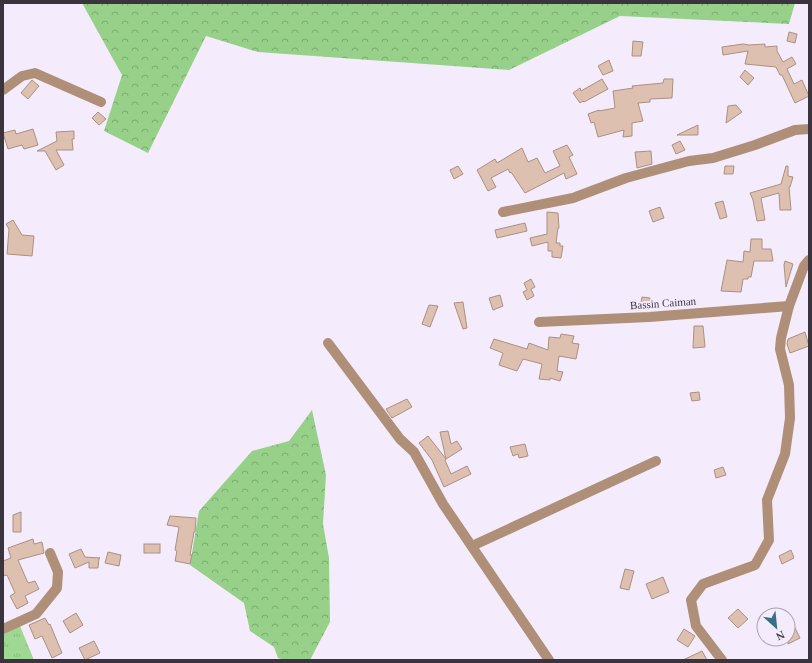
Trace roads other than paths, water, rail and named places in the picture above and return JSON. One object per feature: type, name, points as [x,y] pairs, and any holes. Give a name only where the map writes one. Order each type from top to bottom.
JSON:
[{"type":"street","points":[[3,90],[22,76],[35,72],[101,102]]},
{"type":"street","points":[[503,212],[573,198],[626,178],[689,162],[713,158],[755,145],[795,130],[809,130]]},
{"type":"street","points":[[722,660],[696,626],[691,600],[703,584],[755,565],[768,540],[767,500],[785,454],[790,418],[789,385],[780,349],[781,338],[789,306],[804,266],[809,260]]},
{"type":"street","name":"Bassin Caiman","points":[[539,322],[649,317],[789,306]]},
{"type":"street","points":[[328,343],[400,439],[414,452],[443,504],[549,660]]},
{"type":"street","points":[[472,546],[656,461]]},
{"type":"street","points":[[3,630],[36,614],[56,588],[58,572],[50,553]]}]
